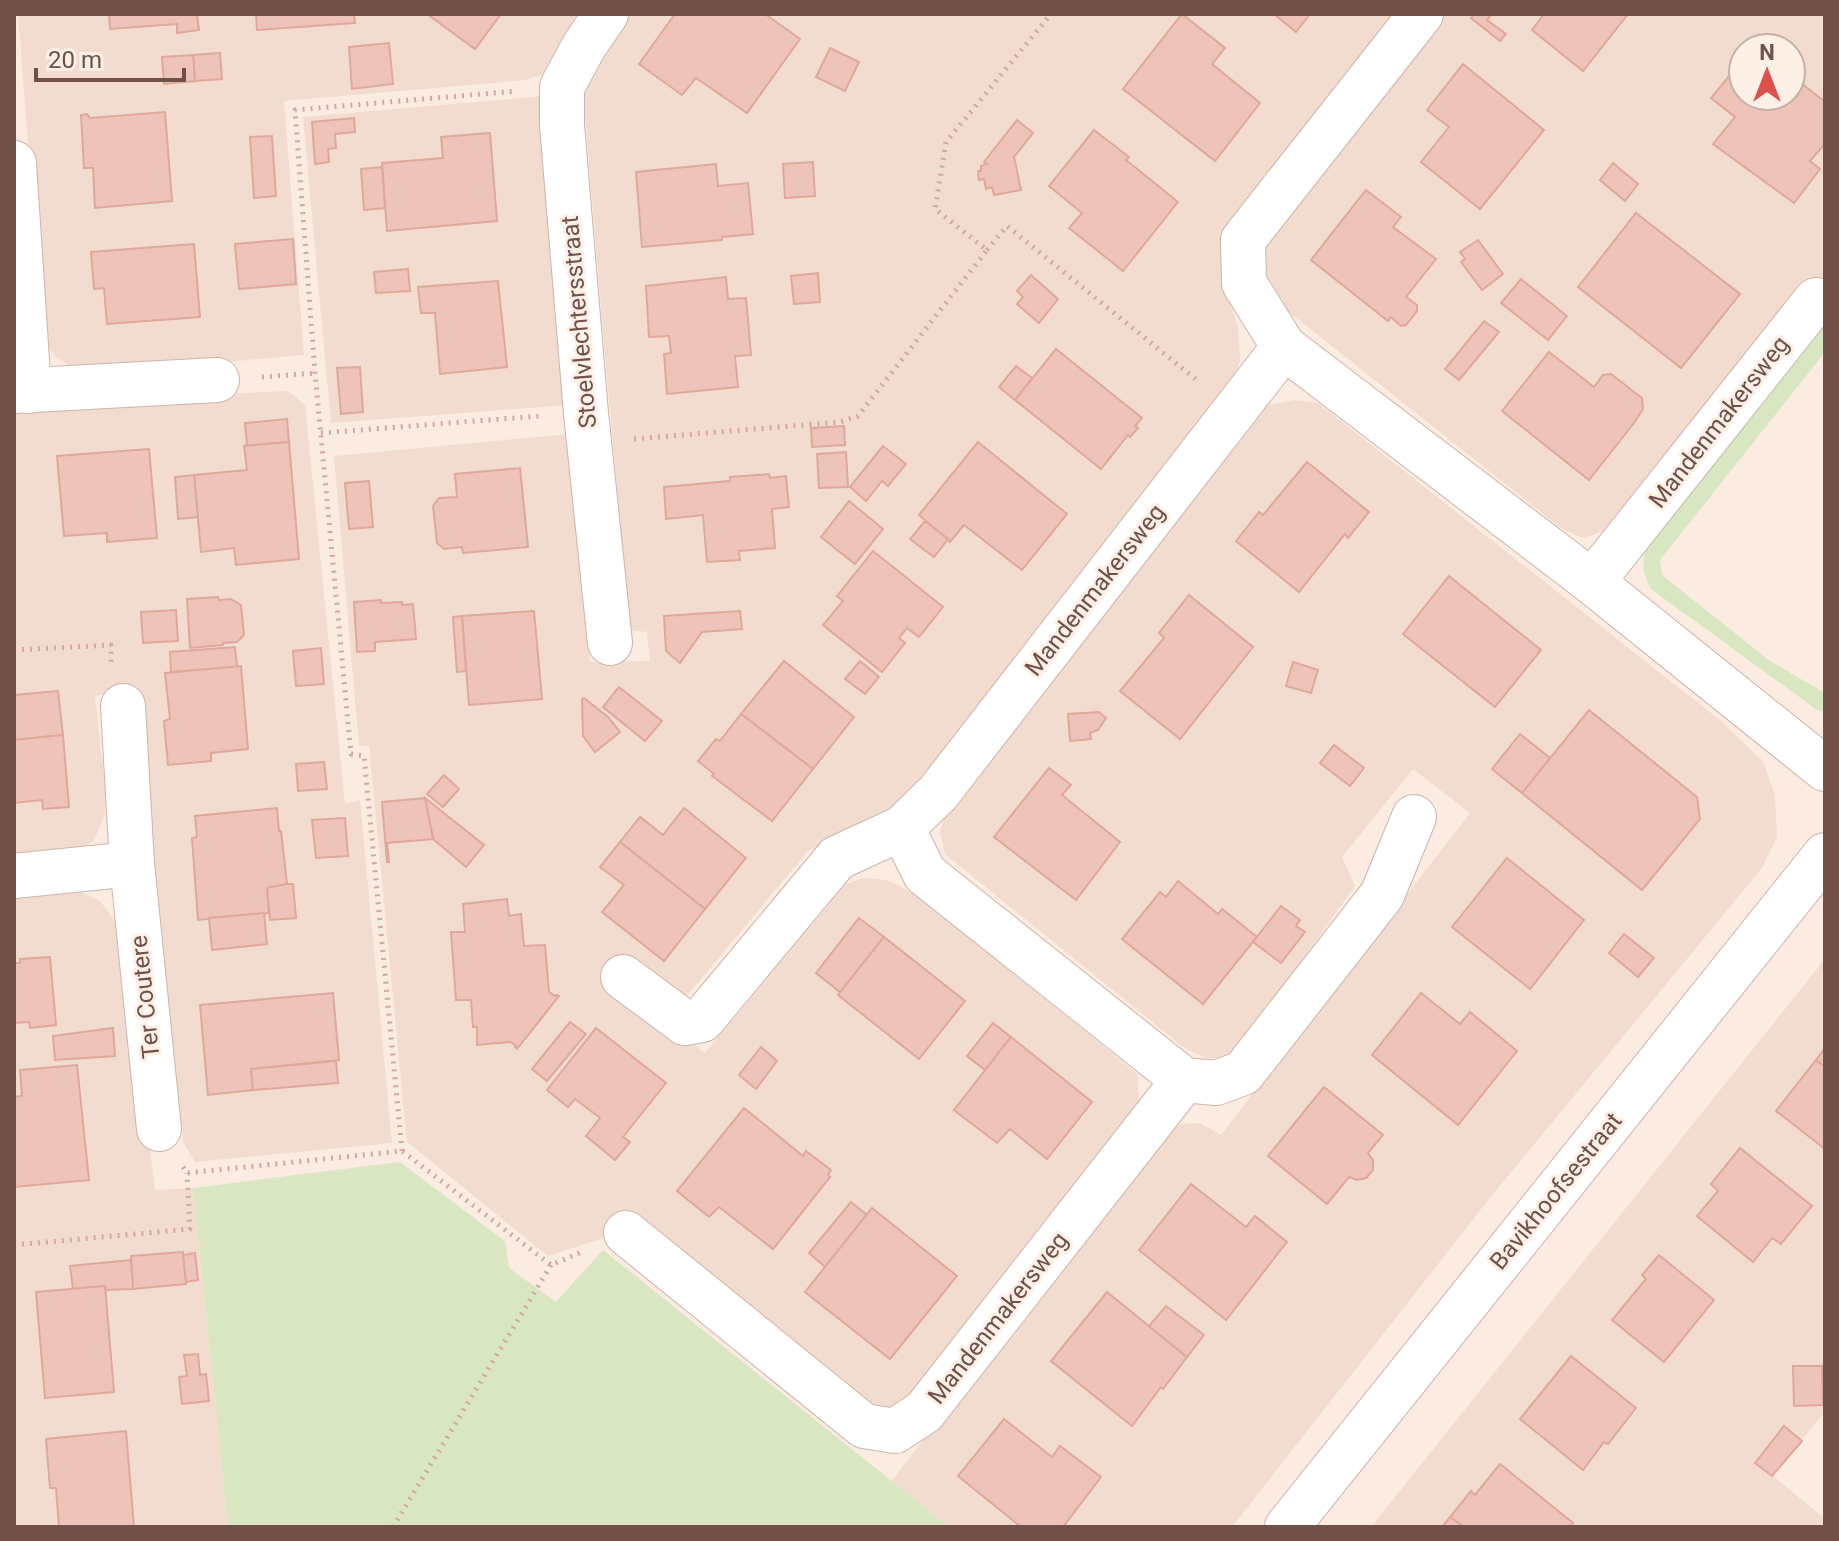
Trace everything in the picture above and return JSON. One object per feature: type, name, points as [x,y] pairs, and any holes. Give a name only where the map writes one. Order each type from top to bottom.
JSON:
[{"type":"street","name":"Stoelvlechtersstraat","points":[[606,14],[562,87],[562,125],[610,643]]},
{"type":"street","points":[[1421,14],[1243,240],[1244,283],[1284,347],[1592,582],[1825,769]]},
{"type":"street","points":[[14,163],[22,391],[217,380]]},
{"type":"street","name":"Mandenmakersweg","points":[[1592,582],[1816,300]]},
{"type":"street","name":"Mandenmakersweg","points":[[623,977],[685,1023],[702,1020],[837,858],[902,828],[938,793],[1284,347]]},
{"type":"street","name":"Ter Coutere","points":[[123,706],[132,864],[159,1129]]},
{"type":"street","points":[[902,828],[925,874],[1184,1080],[1216,1083],[1243,1073],[1382,895],[1414,817]]},
{"type":"street","name":"Bavikhoofsestraat","points":[[1287,1527],[1825,855]]},
{"type":"street","points":[[14,876],[132,864]]},
{"type":"street","name":"Mandenmakersweg","points":[[626,1233],[864,1426],[895,1431],[924,1412],[1184,1080]]},
{"type":"path","points":[[987,250],[935,209],[946,142],[1051,14]]},
{"type":"path","points":[[402,1151],[364,756],[351,754],[315,373],[295,110],[562,87]]},
{"type":"path","points":[[321,433],[840,422],[858,416],[1007,226],[1234,410]]},
{"type":"path","points":[[14,650],[111,645],[111,683],[123,706]]},
{"type":"path","points":[[14,1245],[190,1229],[187,1173],[159,1129]]},
{"type":"path","points":[[187,1173],[402,1151],[551,1265]]},
{"type":"path","points":[[393,1527],[551,1265],[626,1233]]},
{"type":"shaded area","points":[[18,14],[588,14],[549,72],[526,80],[284,101],[304,355],[110,372],[78,371],[56,357],[47,344],[41,311]]},
{"type":"shaded area","points":[[627,14],[1394,14],[1225,290],[1238,327],[1240,360],[1234,386],[909,794],[878,823],[808,851],[681,1003],[668,1024],[705,1053],[846,884],[864,878],[887,880],[917,895],[1137,1074],[1139,1104],[907,1400],[892,1408],[876,1408],[631,1216],[600,1239],[548,1256],[407,1142],[369,746],[359,746],[334,456],[568,434],[590,662],[650,661],[647,632],[630,630],[583,90]]},
{"type":"shaded area","points":[[1446,14],[1825,14],[1825,288],[1811,277],[1742,358],[1606,530],[1582,538],[1561,528],[1280,305],[1263,284],[1257,247],[1376,95]]},
{"type":"shaded area","points":[[544,96],[568,405],[331,423],[303,117]]},
{"type":"shaded area","points":[[288,391],[305,405],[345,804],[360,800],[392,1143],[195,1162],[183,1142],[137,690],[95,696],[105,786],[105,815],[94,840],[76,854],[14,859],[14,408]]},
{"type":"shaded area","points":[[1294,400],[1318,403],[1721,721],[1763,762],[1775,795],[1777,837],[1762,868],[1489,1199],[1232,1527],[949,1527],[891,1481],[1165,1133],[1182,1124],[1200,1123],[1221,1135],[1470,813],[1413,769],[1342,857],[1355,886],[1231,1059],[1206,1058],[1182,1046],[945,854],[940,832],[945,816],[1269,405]]},
{"type":"shaded area","points":[[77,890],[100,901],[122,931],[155,1190],[193,1188],[228,1527],[14,1527],[14,899]]},
{"type":"shaded area","points":[[1825,959],[1825,1411],[1773,1476],[1825,1519],[1825,1527],[1371,1527]]},
{"type":"green space","points":[[1820,324],[1825,328],[1825,352],[1660,560],[1662,575],[1770,661],[1825,693],[1825,712],[1817,710],[1651,589],[1643,570],[1644,552]]},
{"type":"green space","points":[[400,1162],[505,1241],[509,1268],[556,1302],[603,1250],[949,1527],[228,1527],[193,1188]]},
{"type":"building","points":[[109,14],[197,14],[199,30],[177,33],[177,24],[110,29]]},
{"type":"building","points":[[256,14],[354,14],[355,23],[257,30]]},
{"type":"building","points":[[427,14],[501,14],[475,49]]},
{"type":"building","points":[[675,14],[765,14],[800,39],[747,113],[696,78],[682,95],[639,64]]},
{"type":"building","points":[[1182,14],[1225,48],[1212,64],[1260,103],[1215,161],[1123,89]]},
{"type":"building","points":[[1274,14],[1310,14],[1296,32]]},
{"type":"building","points":[[1474,14],[1492,14],[1487,20],[1506,34],[1500,41],[1471,18]]},
{"type":"building","points":[[1544,14],[1628,14],[1583,71],[1532,30]]},
{"type":"building","points":[[389,43],[393,84],[352,89],[349,47]]},
{"type":"building","points":[[830,48],[859,62],[845,91],[816,77]]},
{"type":"building","points":[[220,53],[222,79],[195,81],[193,55]]},
{"type":"building","points":[[193,55],[195,81],[164,84],[162,57]]},
{"type":"building","points":[[1463,64],[1544,130],[1480,209],[1421,162],[1449,127],[1427,110]]},
{"type":"building","points":[[1727,78],[1727,111],[1711,98]]},
{"type":"building","points":[[1807,88],[1825,102],[1825,148],[1823,146],[1810,161],[1820,169],[1794,203],[1713,144],[1735,117],[1729,112],[1807,112]]},
{"type":"building","points":[[165,112],[172,201],[95,208],[93,168],[84,168],[81,115],[87,114],[90,118]]},
{"type":"building","points":[[354,118],[355,132],[335,134],[336,148],[328,149],[329,162],[315,164],[312,122]]},
{"type":"building","points":[[1017,120],[1033,133],[1014,157],[1021,190],[994,195],[992,187],[986,189],[984,179],[979,180],[978,171],[987,164],[984,162]]},
{"type":"building","points":[[1094,130],[1178,202],[1123,271],[1069,228],[1082,213],[1049,186]]},
{"type":"building","points":[[490,133],[497,221],[387,231],[382,163],[443,158],[441,137]]},
{"type":"building","points":[[272,136],[276,196],[254,198],[250,137]]},
{"type":"building","points":[[813,162],[815,196],[785,198],[783,164]]},
{"type":"building","points":[[1613,163],[1638,184],[1625,201],[1600,180]]},
{"type":"building","points":[[716,164],[718,186],[748,183],[753,234],[642,247],[636,172]]},
{"type":"building","points":[[382,167],[385,208],[364,210],[361,169]]},
{"type":"building","points":[[1366,190],[1401,217],[1393,227],[1436,259],[1406,297],[1417,305],[1417,311],[1406,325],[1401,326],[1391,317],[1388,321],[1311,260]]},
{"type":"building","points":[[1636,213],[1740,294],[1681,368],[1578,287]]},
{"type":"building","points":[[293,239],[296,284],[239,289],[235,244]]},
{"type":"building","points":[[1478,240],[1503,274],[1482,290],[1461,262],[1465,259],[1460,252]]},
{"type":"building","points":[[194,244],[200,317],[107,324],[104,288],[94,289],[91,252]]},
{"type":"building","points":[[408,269],[410,291],[376,293],[374,272]]},
{"type":"building","points":[[818,273],[820,302],[794,304],[791,276]]},
{"type":"building","points":[[1031,275],[1058,299],[1039,323],[1017,304],[1023,297],[1017,291]]},
{"type":"building","points":[[726,277],[728,299],[746,298],[751,355],[735,356],[738,387],[667,394],[664,354],[671,353],[669,336],[649,337],[646,286]]},
{"type":"building","points":[[1521,279],[1567,316],[1548,340],[1501,303]]},
{"type":"building","points":[[498,281],[507,367],[440,374],[435,313],[421,313],[418,287]]},
{"type":"building","points":[[1484,321],[1499,332],[1459,380],[1445,369]]},
{"type":"building","points":[[1056,349],[1142,418],[1135,426],[1138,428],[1130,437],[1128,435],[1101,469],[1015,400]]},
{"type":"building","points":[[1549,352],[1594,387],[1603,375],[1611,374],[1642,398],[1643,409],[1634,423],[1589,480],[1502,411]]},
{"type":"building","points":[[1016,366],[1032,378],[1015,400],[999,387]]},
{"type":"building","points":[[360,367],[363,412],[341,414],[337,368]]},
{"type":"building","points":[[287,419],[289,442],[247,446],[245,423]]},
{"type":"building","points":[[844,426],[845,445],[812,447],[811,428]]},
{"type":"building","points":[[289,442],[299,559],[236,565],[234,548],[201,552],[194,475],[247,470],[244,446]]},
{"type":"building","points":[[978,442],[1067,514],[1022,570],[964,525],[950,542],[919,515]]},
{"type":"building","points":[[883,446],[906,464],[888,486],[882,481],[866,501],[850,487]]},
{"type":"building","points":[[149,449],[157,538],[107,542],[107,533],[64,536],[57,456]]},
{"type":"building","points":[[846,452],[848,487],[819,488],[817,454]]},
{"type":"building","points":[[1307,462],[1369,512],[1348,538],[1345,534],[1299,592],[1236,541],[1259,512],[1263,515]]},
{"type":"building","points":[[520,468],[528,547],[463,553],[462,547],[444,549],[437,543],[433,506],[439,498],[457,497],[455,474]]},
{"type":"building","points":[[769,474],[770,478],[786,476],[789,507],[772,509],[775,548],[739,551],[740,560],[707,562],[703,515],[666,519],[664,487]]},
{"type":"building","points":[[194,475],[198,517],[178,519],[175,477]]},
{"type":"building","points":[[369,481],[373,527],[349,529],[345,483]]},
{"type":"building","points":[[849,501],[883,529],[855,564],[821,537]]},
{"type":"building","points":[[925,521],[948,539],[934,557],[910,539]]},
{"type":"building","points":[[873,551],[943,607],[919,637],[907,628],[899,638],[905,643],[882,672],[823,625],[843,601],[837,596]]},
{"type":"building","points":[[1449,576],[1541,650],[1495,707],[1403,634]]},
{"type":"building","points":[[1189,595],[1253,647],[1180,739],[1120,691],[1164,638],[1159,633]]},
{"type":"building","points":[[218,597],[219,600],[231,599],[241,605],[244,635],[237,642],[190,648],[187,599]]},
{"type":"building","points":[[381,600],[381,603],[413,604],[416,639],[375,642],[375,651],[357,652],[354,602]]},
{"type":"building","points":[[176,610],[178,641],[143,643],[141,612]]},
{"type":"building","points":[[534,611],[542,699],[469,705],[462,616]]},
{"type":"building","points":[[740,611],[742,629],[702,632],[680,663],[666,651],[664,616]]},
{"type":"building","points":[[462,616],[466,671],[457,672],[453,617]]},
{"type":"building","points":[[235,647],[237,667],[171,672],[170,652]]},
{"type":"building","points":[[321,648],[324,684],[296,686],[293,651]]},
{"type":"building","points":[[784,661],[854,717],[813,769],[741,714]]},
{"type":"building","points":[[860,661],[879,677],[865,694],[845,679]]},
{"type":"building","points":[[1293,662],[1318,670],[1311,693],[1286,686]]},
{"type":"building","points":[[241,666],[248,749],[211,753],[211,761],[168,765],[164,721],[170,719],[165,673]]},
{"type":"building","points":[[619,687],[662,721],[645,741],[603,707]]},
{"type":"building","points":[[58,691],[63,735],[14,740],[14,695]]},
{"type":"building","points":[[584,698],[608,717],[620,732],[595,752],[583,736]]},
{"type":"building","points":[[1589,710],[1697,797],[1700,819],[1642,890],[1522,793]]},
{"type":"building","points":[[1099,712],[1106,718],[1098,730],[1090,733],[1091,739],[1070,741],[1068,714]]},
{"type":"building","points":[[741,714],[813,769],[772,821],[712,776],[714,774],[698,761],[716,739],[720,741]]},
{"type":"building","points":[[1520,734],[1550,758],[1522,793],[1492,769]]},
{"type":"building","points":[[63,735],[69,807],[43,809],[42,800],[14,803],[14,740]]},
{"type":"building","points":[[1334,745],[1364,768],[1350,786],[1320,763]]},
{"type":"building","points":[[324,762],[327,789],[298,791],[296,764]]},
{"type":"building","points":[[1049,768],[1071,785],[1062,795],[1120,842],[1076,900],[994,837]]},
{"type":"building","points":[[444,775],[459,789],[443,807],[427,794]]},
{"type":"building","points":[[425,798],[484,845],[466,867],[433,839]]},
{"type":"building","points":[[425,798],[433,839],[387,843],[387,862],[382,802]]},
{"type":"building","points":[[277,808],[287,884],[267,888],[269,913],[198,920],[192,838],[197,837],[195,816]]},
{"type":"building","points":[[684,808],[746,858],[705,909],[620,842],[640,817],[663,835]]},
{"type":"building","points":[[345,818],[348,856],[316,858],[312,820]]},
{"type":"building","points":[[620,842],[705,909],[664,961],[602,912],[624,885],[600,867]]},
{"type":"building","points":[[1507,858],[1584,920],[1530,989],[1452,927]]},
{"type":"building","points":[[1178,881],[1218,914],[1222,909],[1257,937],[1203,1004],[1122,939],[1160,892],[1166,897]]},
{"type":"building","points":[[293,884],[296,918],[270,920],[267,888]]},
{"type":"building","points":[[507,899],[509,916],[521,914],[524,946],[545,945],[549,992],[559,996],[517,1049],[511,1042],[477,1045],[471,1000],[456,1000],[451,932],[465,932],[463,904]]},
{"type":"building","points":[[1281,906],[1300,920],[1296,926],[1305,932],[1281,963],[1253,942]]},
{"type":"building","points":[[264,913],[267,944],[212,950],[209,918]]},
{"type":"building","points":[[859,918],[884,937],[840,992],[816,973]]},
{"type":"building","points":[[1624,934],[1654,958],[1638,977],[1609,953]]},
{"type":"building","points":[[884,937],[965,1001],[919,1059],[838,995]]},
{"type":"building","points":[[50,957],[56,1025],[30,1028],[29,1022],[14,1023],[14,963],[20,963],[20,959]]},
{"type":"building","points":[[333,993],[339,1060],[251,1069],[253,1090],[208,1095],[200,1005]]},
{"type":"building","points":[[1421,993],[1460,1024],[1470,1012],[1517,1051],[1458,1125],[1372,1055]]},
{"type":"building","points":[[570,1022],[586,1034],[547,1081],[532,1069]]},
{"type":"building","points":[[993,1023],[1011,1037],[985,1070],[967,1056]]},
{"type":"building","points":[[113,1028],[115,1056],[55,1060],[53,1036]]},
{"type":"building","points":[[596,1028],[666,1083],[623,1137],[630,1142],[615,1160],[586,1136],[600,1118],[575,1099],[568,1107],[547,1090]]},
{"type":"building","points":[[1011,1037],[1092,1102],[1047,1159],[1010,1129],[997,1143],[954,1110]]},
{"type":"building","points":[[761,1047],[777,1061],[756,1089],[739,1075]]},
{"type":"building","points":[[1825,1048],[1825,1067],[1816,1060]]},
{"type":"building","points":[[1816,1060],[1825,1067],[1825,1149],[1776,1111]]},
{"type":"building","points":[[336,1061],[338,1083],[253,1090],[251,1069]]},
{"type":"building","points":[[77,1065],[89,1180],[14,1187],[14,1097],[22,1096],[20,1070]]},
{"type":"building","points":[[1324,1087],[1383,1135],[1368,1153],[1373,1160],[1373,1170],[1366,1178],[1357,1180],[1349,1177],[1327,1204],[1268,1156]]},
{"type":"building","points":[[744,1108],[803,1156],[806,1151],[831,1170],[830,1177],[773,1249],[719,1207],[709,1217],[677,1191]]},
{"type":"building","points":[[1740,1148],[1812,1206],[1781,1244],[1772,1238],[1753,1262],[1697,1216],[1718,1191],[1711,1184]]},
{"type":"building","points":[[1191,1184],[1246,1227],[1255,1216],[1287,1242],[1226,1320],[1139,1250]]},
{"type":"building","points":[[851,1202],[867,1215],[825,1267],[809,1253]]},
{"type":"building","points":[[872,1208],[957,1276],[890,1359],[805,1292]]},
{"type":"building","points":[[183,1252],[186,1284],[133,1289],[131,1256]]},
{"type":"building","points":[[195,1253],[198,1280],[186,1282],[183,1255]]},
{"type":"building","points":[[1659,1255],[1714,1300],[1664,1362],[1612,1320],[1646,1279],[1642,1275]]},
{"type":"building","points":[[131,1260],[133,1289],[105,1290],[105,1286],[73,1289],[70,1266]]},
{"type":"building","points":[[105,1286],[114,1392],[45,1398],[36,1292]]},
{"type":"building","points":[[1107,1292],[1187,1357],[1132,1426],[1051,1361]]},
{"type":"building","points":[[1166,1306],[1204,1335],[1187,1357],[1149,1326]]},
{"type":"building","points":[[198,1354],[200,1375],[206,1374],[209,1401],[182,1404],[179,1377],[187,1376],[184,1355]]},
{"type":"building","points":[[1571,1356],[1636,1408],[1583,1470],[1520,1419]]},
{"type":"building","points":[[1793,1366],[1822,1366],[1823,1405],[1794,1406]]},
{"type":"building","points":[[1004,1419],[1052,1457],[1060,1446],[1101,1477],[1063,1527],[1021,1527],[958,1476]]},
{"type":"building","points":[[1784,1426],[1802,1441],[1772,1476],[1755,1463]]},
{"type":"building","points":[[126,1431],[134,1527],[59,1527],[56,1488],[50,1488],[46,1439]]},
{"type":"building","points":[[1500,1464],[1573,1523],[1570,1527],[1464,1527],[1450,1517],[1471,1491],[1475,1495]]},
{"type":"building","points":[[1450,1517],[1464,1527],[1442,1527]]}]
